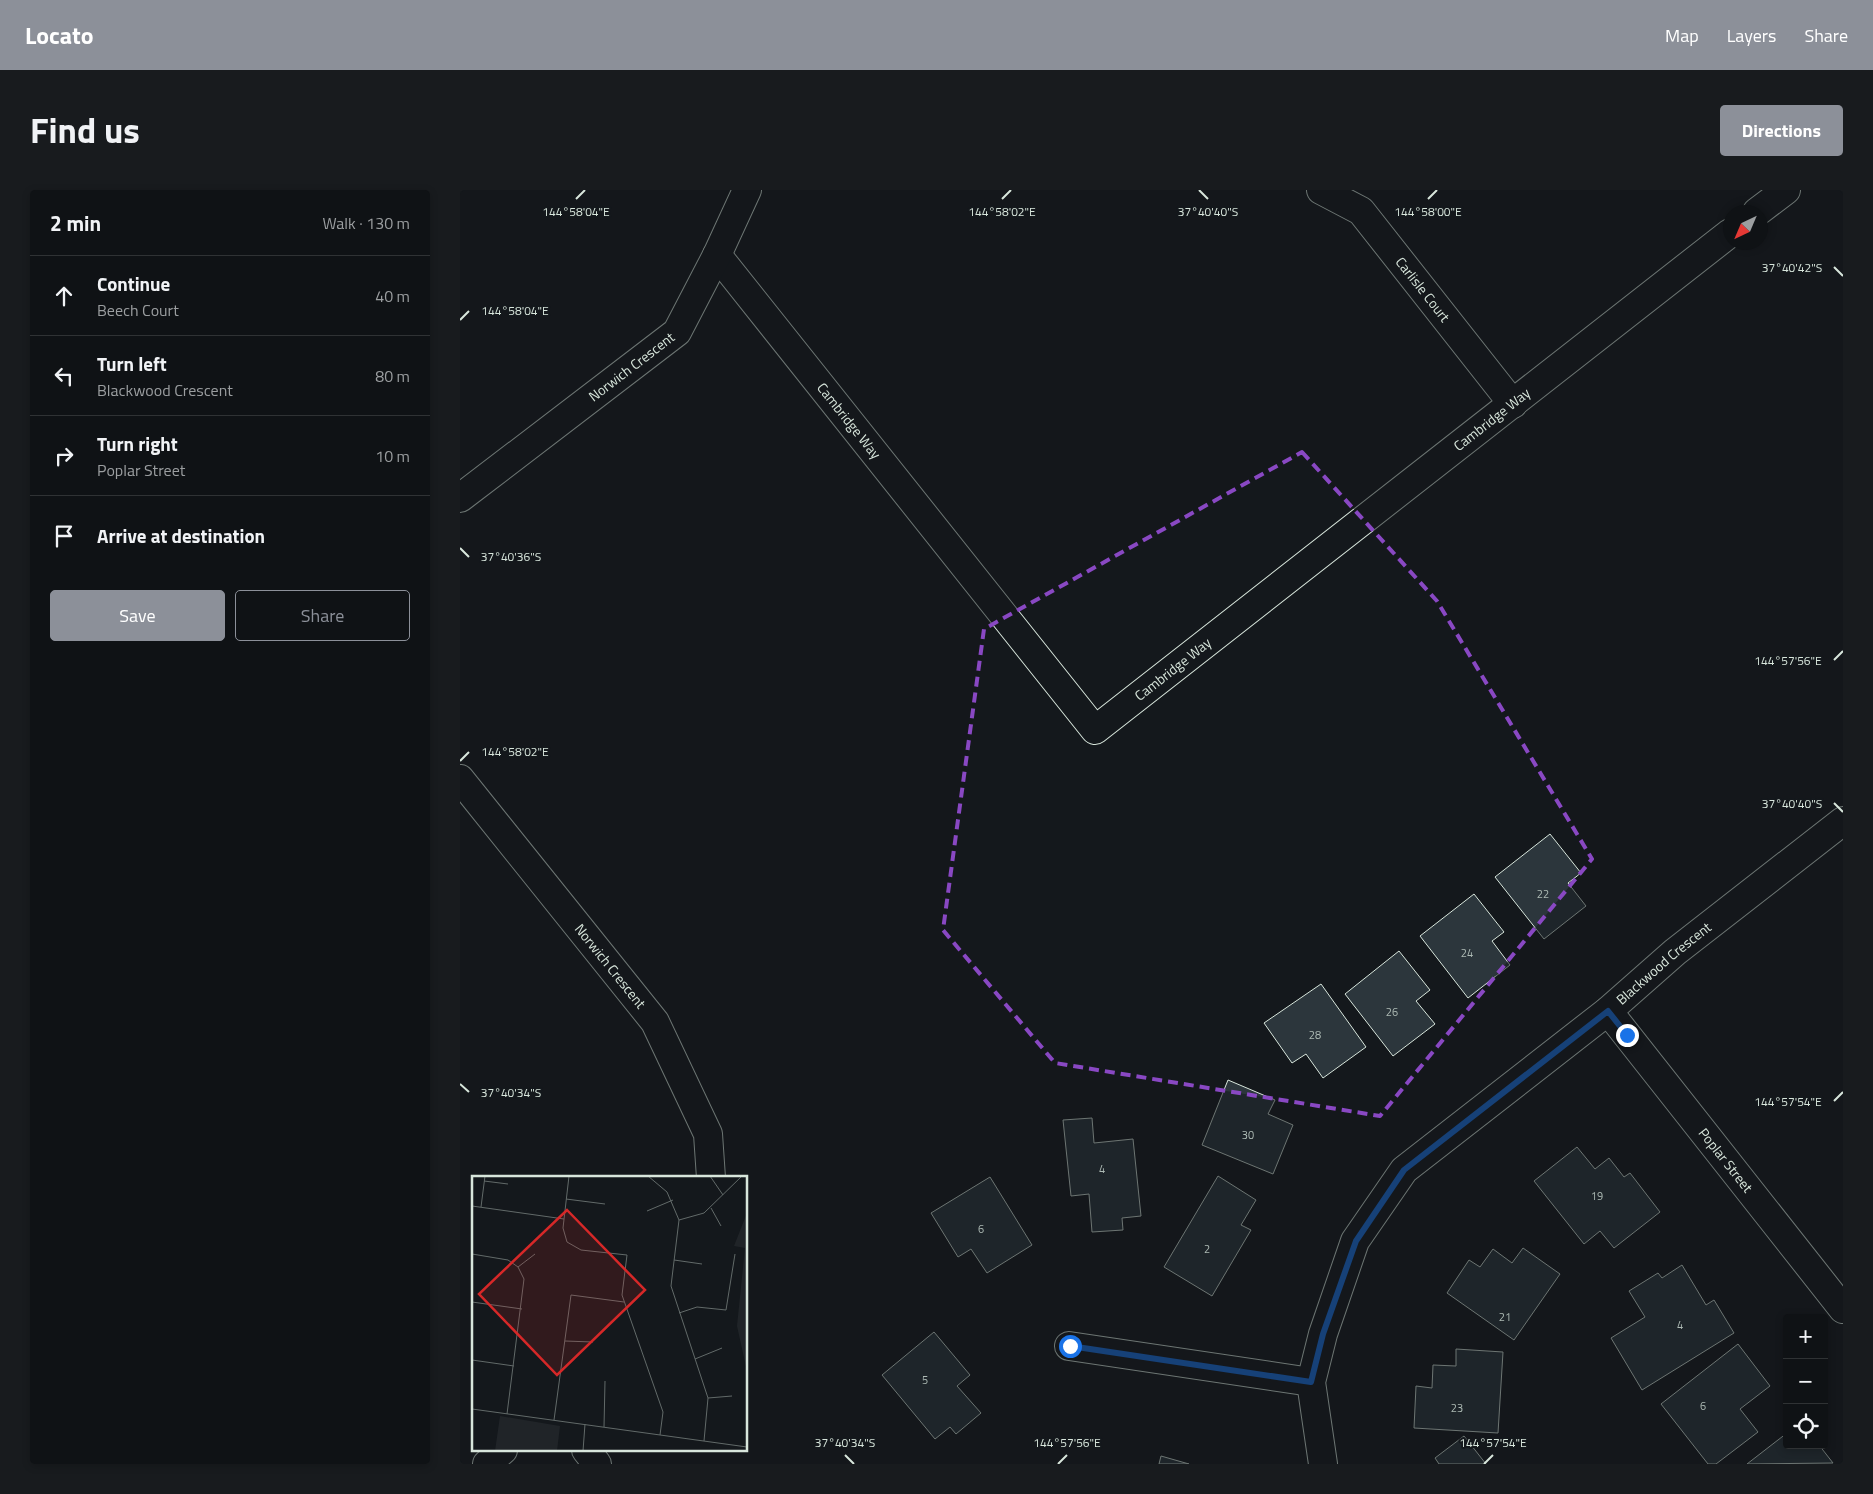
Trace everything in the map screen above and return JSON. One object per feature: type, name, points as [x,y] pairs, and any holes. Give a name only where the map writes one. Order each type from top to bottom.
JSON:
[{"type":"street","name":"Norwich Crescent","points":[[460,498],[677,332],[718,255],[747,190]]},
{"type":"street","name":"Carlisle Court","points":[[1321,190],[1361,211],[1513,404]]},
{"type":"street","points":[[1766,205],[1786,190]]},
{"type":"street","name":"Cambridge Way","points":[[718,255],[1095,730],[1723,239]]},
{"type":"street","name":"Norwich Crescent","points":[[460,779],[655,1022],[708,1134],[711,1176]]},
{"type":"street","name":"Blackwood Crescent","points":[[1323,1464],[1311,1382],[1323,1334],[1356,1241],[1404,1170],[1608,1011],[1675,952],[1843,821]]},
{"type":"street","name":"Poplar Street","points":[[1608,1011],[1843,1309]]},
{"type":"street","points":[[1070,1346],[1311,1382]]},
{"type":"street","points":[[487,1464],[501,1452]]},
{"type":"street","points":[[588,1452],[597,1464]]},
{"type":"highlighted area","points":[[1302,452],[1437,601],[1592,859],[1380,1116],[1055,1063],[943,930],[984,629]]},
{"type":"building","points":[[1550,834],[1581,873],[1568,883],[1586,906],[1544,939],[1495,877]]},
{"type":"building","points":[[1474,894],[1504,932],[1492,941],[1510,965],[1468,998],[1420,936]]},
{"type":"building","points":[[1399,951],[1430,990],[1416,1001],[1435,1024],[1393,1056],[1345,994]]},
{"type":"building","points":[[1321,984],[1366,1047],[1323,1078],[1306,1054],[1292,1063],[1264,1023]]},
{"type":"building","points":[[1228,1080],[1275,1100],[1268,1114],[1293,1125],[1273,1174],[1202,1145]]},
{"type":"building","points":[[1092,1118],[1094,1143],[1133,1139],[1141,1216],[1122,1218],[1123,1230],[1092,1232],[1089,1194],[1071,1196],[1063,1120]]},
{"type":"building","points":[[1577,1147],[1595,1169],[1609,1158],[1624,1177],[1630,1173],[1660,1212],[1614,1248],[1600,1231],[1584,1244],[1534,1181]]},
{"type":"building","points":[[1218,1176],[1256,1200],[1241,1225],[1251,1230],[1212,1296],[1164,1267]]},
{"type":"building","points":[[990,1177],[1032,1245],[987,1273],[971,1249],[958,1257],[931,1213]]},
{"type":"building","points":[[1523,1248],[1560,1274],[1514,1340],[1447,1293],[1469,1260],[1480,1267],[1493,1249],[1512,1263]]},
{"type":"building","points":[[1682,1265],[1706,1305],[1714,1300],[1734,1333],[1642,1390],[1611,1338],[1645,1317],[1629,1291],[1658,1273],[1662,1278]]},
{"type":"building","points":[[934,1332],[970,1375],[957,1386],[981,1413],[956,1434],[950,1427],[935,1439],[882,1375]]},
{"type":"building","points":[[1738,1344],[1770,1386],[1740,1409],[1758,1432],[1716,1464],[1708,1464],[1661,1404]]},
{"type":"building","points":[[1456,1349],[1503,1352],[1498,1433],[1414,1428],[1416,1386],[1432,1388],[1433,1365],[1456,1366]]},
{"type":"building","points":[[1464,1436],[1486,1464],[1439,1464],[1435,1458]]},
{"type":"building","points":[[1783,1436],[1783,1449],[1822,1449],[1833,1463],[1747,1464]]},
{"type":"building","points":[[1161,1456],[1189,1464],[1159,1464]]},
{"type":"route","points":[[1070,1346],[1311,1382],[1323,1334],[1356,1241],[1404,1170],[1608,1011],[1627,1035]]}]
